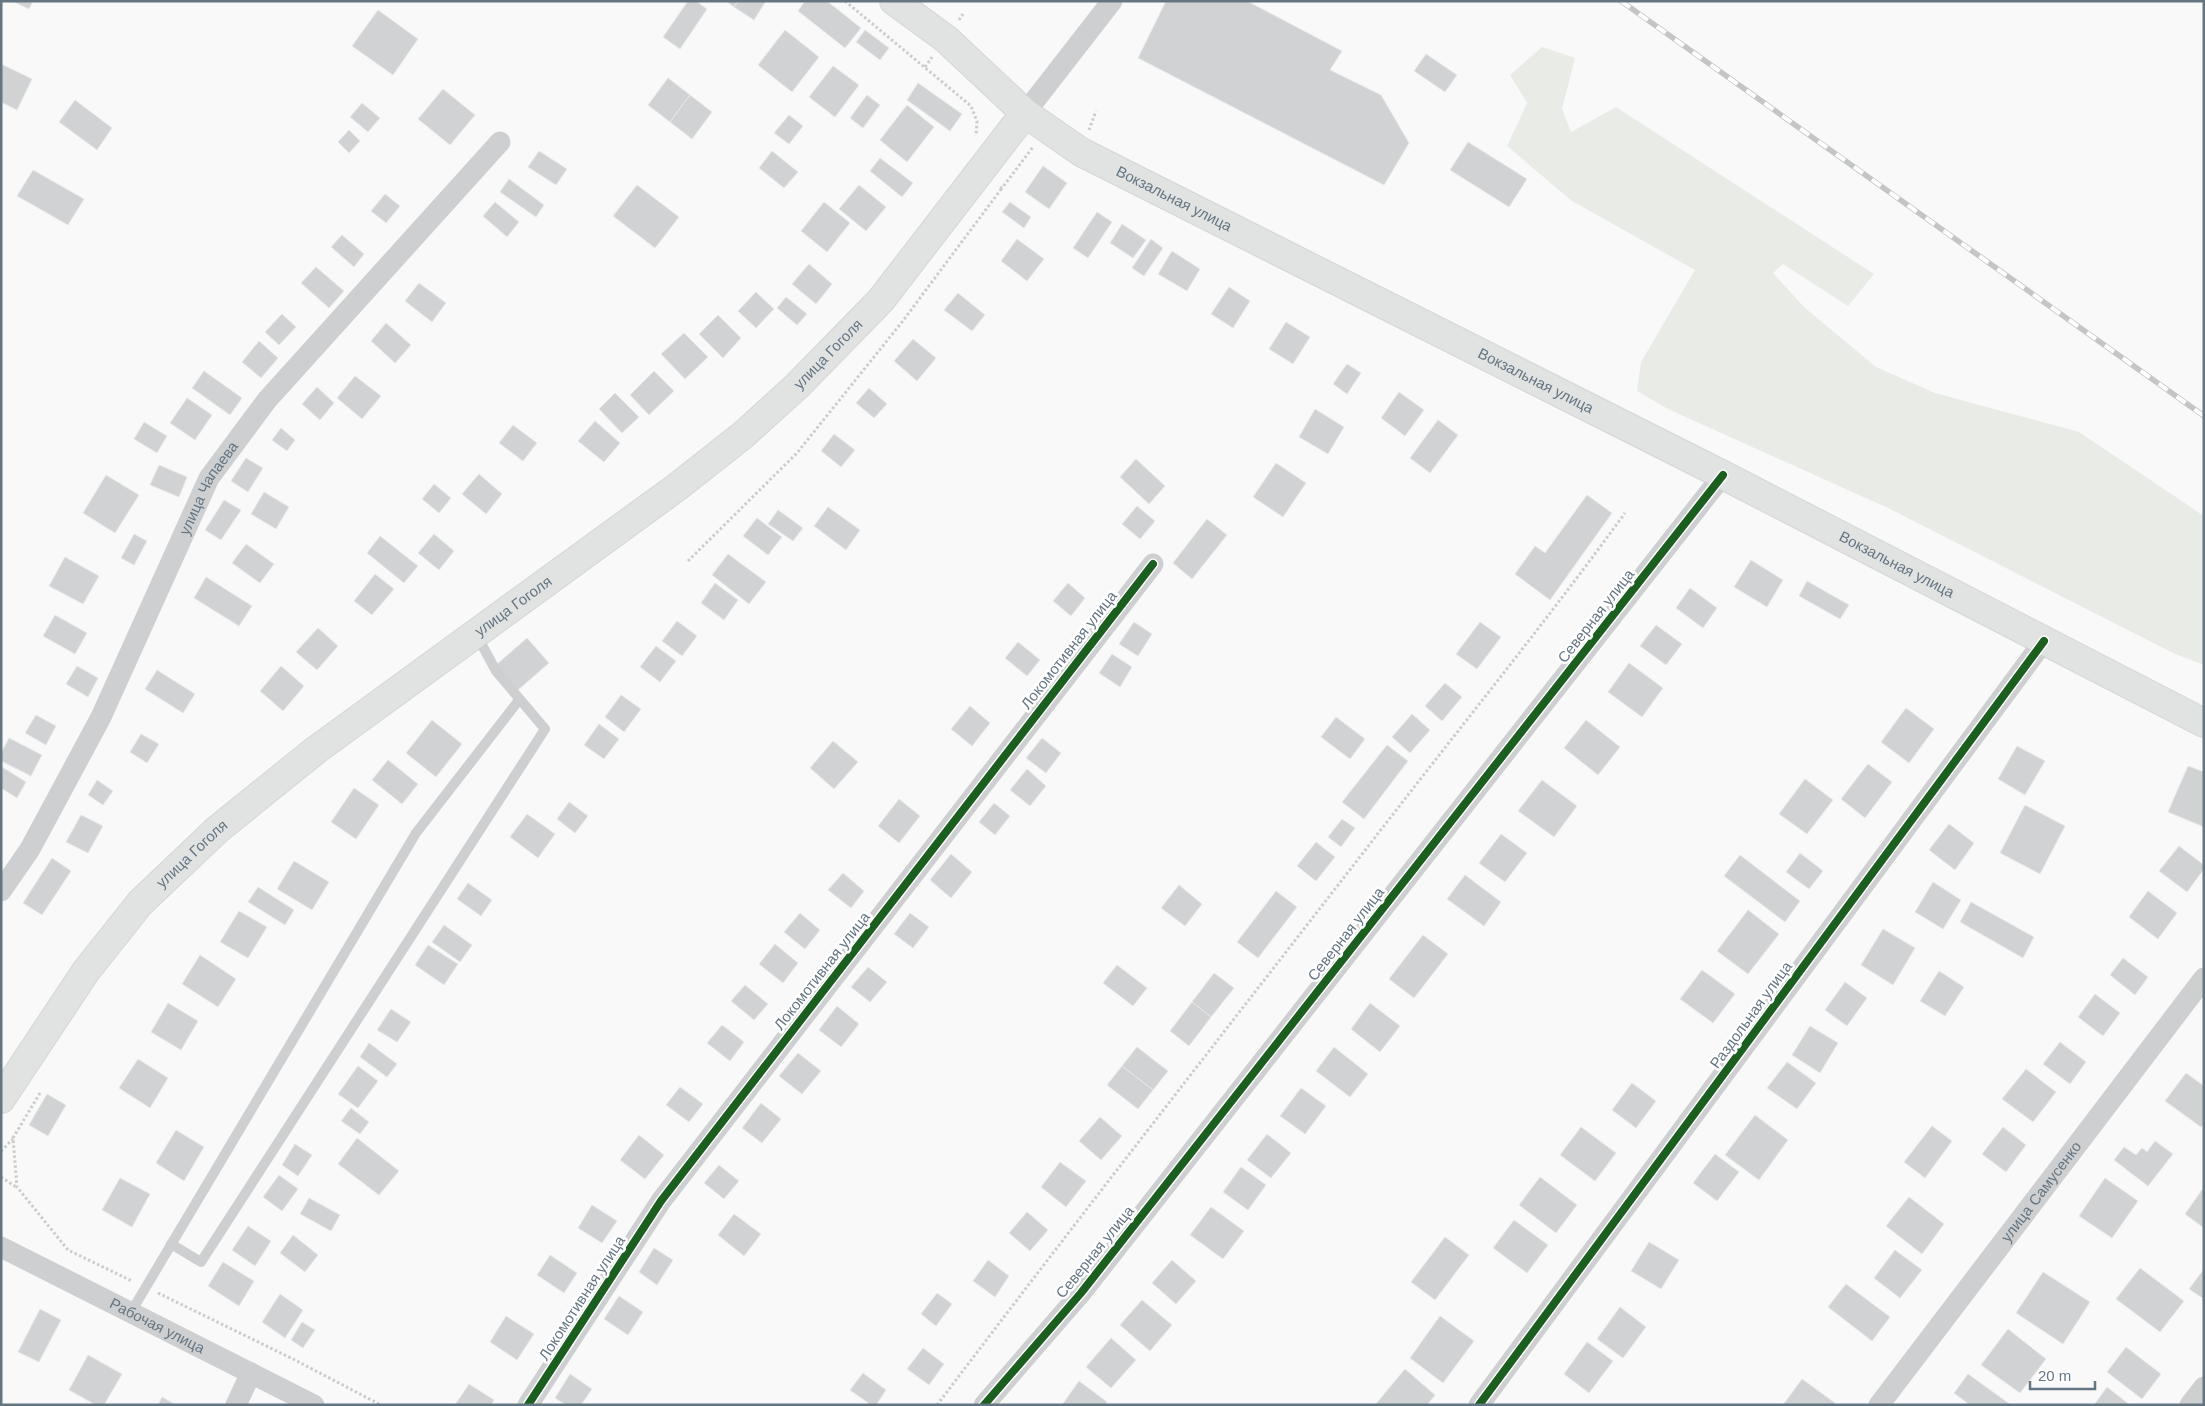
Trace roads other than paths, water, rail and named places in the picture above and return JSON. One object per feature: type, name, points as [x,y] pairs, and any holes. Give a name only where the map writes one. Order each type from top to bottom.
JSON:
[{"type":"main road","name":"Вокзальная улица","points":[[894,1],[946,39],[1026,113],[1081,152],[1724,476],[2204,723]]},
{"type":"main road","name":"улица Гоголя","points":[[1,1099],[86,971],[140,903],[218,830],[324,744],[677,487],[743,435],[797,386],[882,300],[991,180],[1026,113]]},
{"type":"street","points":[[1026,113],[1112,1]]},
{"type":"street","name":"улица Чапаева","points":[[1,890],[30,849],[102,717],[209,478],[267,400],[500,142]]},
{"type":"street","name":"Северная улица","points":[[984,1405],[1087,1285],[1724,476]]},
{"type":"street","name":"Локомотивная улица","points":[[528,1405],[661,1201],[1152,564]]},
{"type":"street","name":"Раздольная улица","points":[[1480,1405],[2044,641]]},
{"type":"street","name":"улица Самусенко","points":[[1879,1405],[2204,978]]},
{"type":"street","name":"Рабочая улица","points":[[1,1247],[314,1405]]},
{"type":"street","points":[[236,1405],[251,1372]]},
{"type":"street","points":[[2190,1405],[2204,1387]]},
{"type":"lane","points":[[172,1244],[201,1262],[545,729],[518,700],[496,671],[476,634]]},
{"type":"lane","points":[[131,1312],[416,833],[518,700]]},
{"type":"railway","points":[[1621,1],[2204,416]]}]
